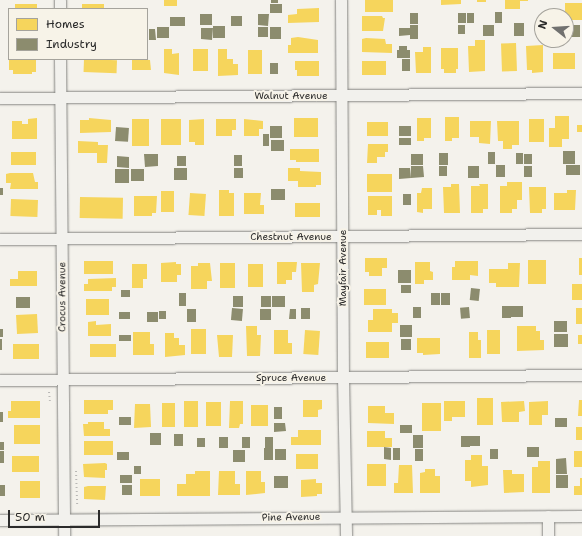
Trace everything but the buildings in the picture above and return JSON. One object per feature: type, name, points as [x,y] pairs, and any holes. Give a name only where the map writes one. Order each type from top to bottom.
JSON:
[{"type":"street","name":"Mayfair Avenue","points":[[341,0],[343,377],[346,536]]},
{"type":"street","name":"Crocus Avenue","points":[[60,60],[64,536]]},
{"type":"street","name":"Walnut Avenue","points":[[0,98],[582,93]]},
{"type":"street","name":"Chestnut Avenue","points":[[0,239],[582,234]]},
{"type":"street","name":"Spruce Avenue","points":[[0,380],[582,375]]},
{"type":"street","name":"Pine Avenue","points":[[0,520],[345,516],[582,516]]},
{"type":"street","points":[[548,516],[548,536]]}]
